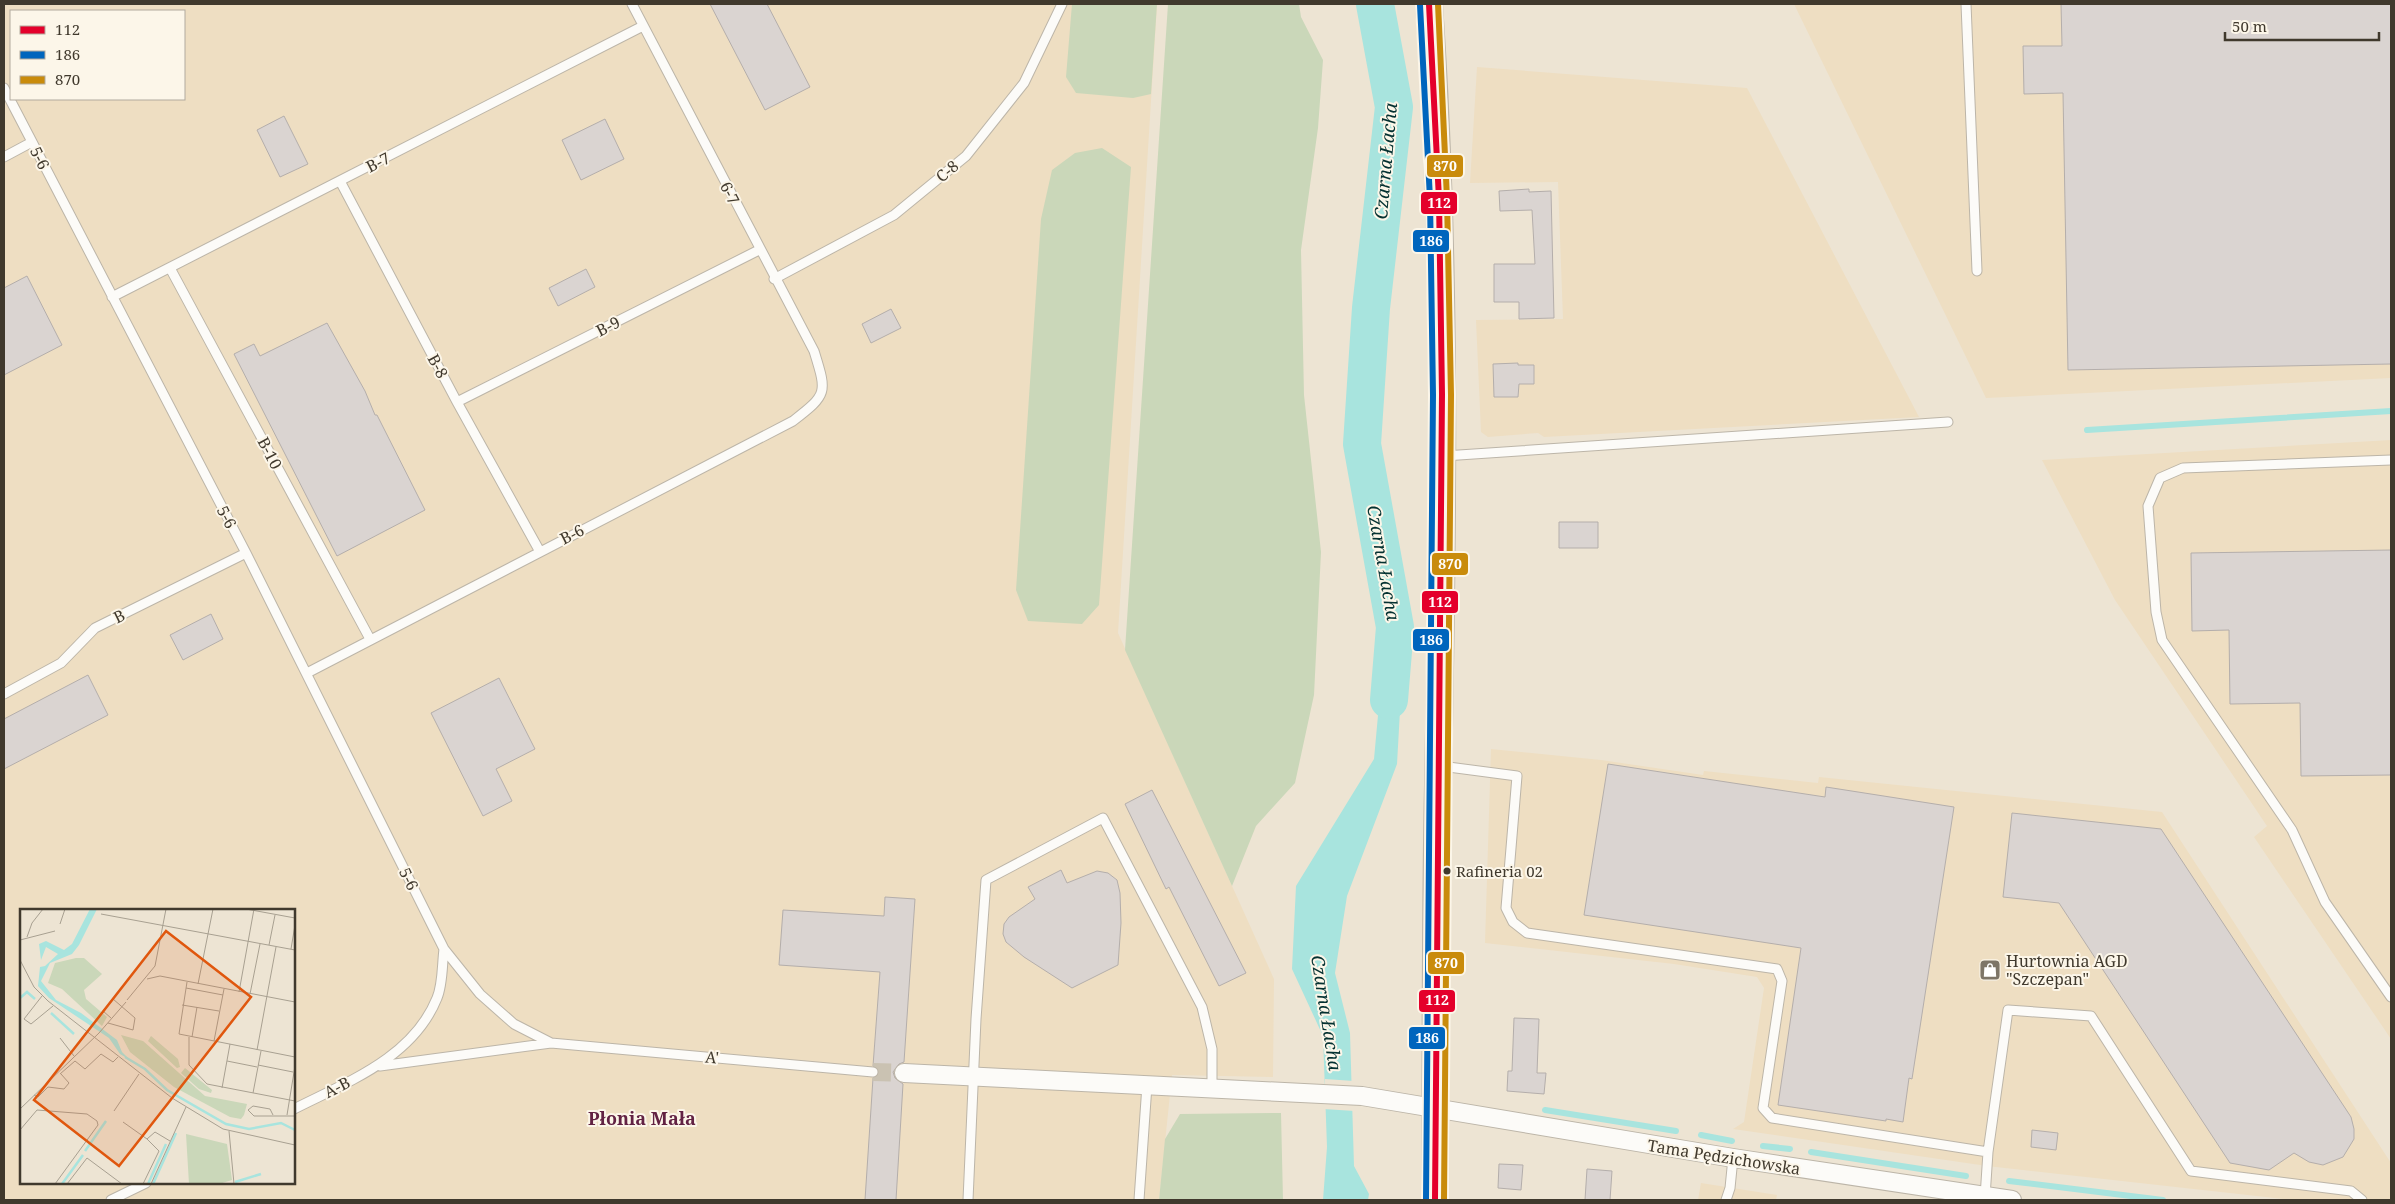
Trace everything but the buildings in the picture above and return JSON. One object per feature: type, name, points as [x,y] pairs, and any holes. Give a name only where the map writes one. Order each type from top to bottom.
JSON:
[{"type":"main road","points":[[1429,4],[1440,220],[1443,456],[1438,765],[1435,1200]]},
{"type":"street","name":"Tama Pędzichowska","points":[[904,1073],[1362,1096],[1965,1197],[2012,1200]]},
{"type":"lane","name":"6-7","points":[[632,4],[774,279],[814,351],[824,383]]},
{"type":"lane","name":"C-8","points":[[774,279],[894,215],[966,156],[1024,83],[1062,4]]},
{"type":"lane","points":[[1966,4],[1977,271]]},
{"type":"lane","name":"B-7","points":[[112,297],[643,26]]},
{"type":"lane","name":"5-6","points":[[4,88],[10,100]]},
{"type":"lane","name":"5-6","points":[[10,100],[307,672],[444,949]]},
{"type":"lane","points":[[4,157],[32,142]]},
{"type":"lane","name":"B-8","points":[[340,181],[457,402],[539,550]]},
{"type":"lane","name":"B-9","points":[[457,402],[759,250]]},
{"type":"lane","name":"B-10","points":[[170,268],[370,640]]},
{"type":"lane","name":"B-6","points":[[307,672],[539,550],[792,421],[817,402],[824,383]]},
{"type":"lane","points":[[1443,456],[1948,422]]},
{"type":"lane","points":[[2391,460],[2183,468],[2160,478],[2148,506],[2156,612],[2162,640],[2292,830],[2325,902],[2391,997]]},
{"type":"lane","name":"B","points":[[4,694],[61,663],[95,628],[246,553]]},
{"type":"lane","points":[[1438,765],[1517,776],[1506,908],[1513,922],[1526,933],[1777,969],[1782,981],[1763,1108],[1772,1118],[1988,1152]]},
{"type":"lane","points":[[968,1200],[973,1077],[986,880],[1103,818],[1202,1007],[1212,1049],[1212,1088]]},
{"type":"lane","points":[[380,1066],[418,1032],[438,997],[444,949]]},
{"type":"lane","name":"A'","points":[[444,949],[480,994],[514,1024],[551,1043]]},
{"type":"lane","points":[[1985,1197],[1988,1152],[2008,1010],[2090,1016],[2191,1171],[2351,1191],[2362,1200]]},
{"type":"lane","name":"A'","points":[[380,1066],[551,1043],[873,1072]]},
{"type":"lane","name":"A-B","points":[[295,1108],[380,1066]]},
{"type":"lane","points":[[1140,1200],[1147,1085]]},
{"type":"lane","points":[[1726,1200],[1730,1188],[1733,1158]]},
{"type":"lane","points":[[111,1200],[144,1184]]},
{"type":"shaded area","points":[[4,4],[1157,4],[1118,633],[1274,979],[1273,1077],[1172,1075],[1159,1200],[4,1200]]},
{"type":"shaded area","points":[[1794,4],[2391,4],[2391,378],[1986,398]]},
{"type":"shaded area","points":[[1477,67],[1747,88],[1919,417],[1544,437],[1538,433],[1488,437],[1481,432],[1476,320],[1563,319],[1558,182],[1470,183]]},
{"type":"shaded area","points":[[2391,440],[2391,1039],[2254,837],[2267,826],[2115,600],[2042,460]]},
{"type":"shaded area","name":"Hurtownia AGD \"Szczepan\"","points":[[1491,749],[1601,760],[1703,775],[1704,771],[1818,783],[1819,777],[2162,812],[2391,1163],[2391,1200],[2293,1200],[1987,1166],[1733,1129],[1744,1122],[1764,988],[1757,977],[1674,964],[1485,943]]},
{"type":"shaded area","points":[[1701,1183],[1777,1195],[1776,1200],[1698,1200]]},
{"type":"green space","points":[[1072,4],[1157,4],[1151,94],[1133,98],[1076,93],[1066,77]]},
{"type":"green space","points":[[1168,4],[1299,4],[1301,17],[1323,60],[1318,128],[1301,250],[1304,395],[1321,552],[1314,695],[1295,783],[1256,826],[1232,886],[1125,650]]},
{"type":"green space","points":[[1102,148],[1131,167],[1099,605],[1082,624],[1028,621],[1016,590],[1041,219],[1052,170],[1075,153]]},
{"type":"green space","points":[[1281,1113],[1283,1200],[1159,1200],[1165,1139],[1180,1114]]},
{"type":"water","points":[[1386,628],[1402,675],[1397,764],[1347,896],[1335,973],[1350,1033],[1354,1166],[1369,1194],[1368,1200],[1323,1200],[1327,1147],[1323,1036],[1292,969],[1296,886],[1374,759]]},
{"type":"pier","points":[[1325,1079],[1354,1081],[1355,1111],[1323,1109]]},
{"type":"waterway","name":"Czarna Łacha","points":[[1375,4],[1394,107],[1371,308],[1362,444],[1395,627],[1389,700]]},
{"type":"waterway","points":[[2087,430],[2391,411]]},
{"type":"waterway","points":[[1545,1110],[1676,1131]]},
{"type":"waterway","points":[[1701,1135],[1732,1141]]},
{"type":"waterway","points":[[1763,1146],[1790,1149]]},
{"type":"waterway","points":[[1811,1152],[1966,1176]]},
{"type":"waterway","points":[[2009,1181],[2163,1200]]},
{"type":"tunnel","points":[[873,1072],[904,1073]]},
{"type":"transit line","name":"112","points":[[1429,4],[1439,199],[1442,394],[1435,1200]]},
{"type":"transit line","name":"870","points":[[1438,4],[1447,199],[1451,395],[1444,1200]]},
{"type":"transit line","name":"186","points":[[1420,5],[1430,199],[1433,395],[1426,1200]]},
{"type":"place","name":"Rafineria 02","points":[[1447,871]]},
{"type":"place","name":"Hurtownia AGD \"Szczepan\"","points":[[1990,970]]},
{"type":"district","name":"Płonia Mała","points":[[642,1119]]}]
